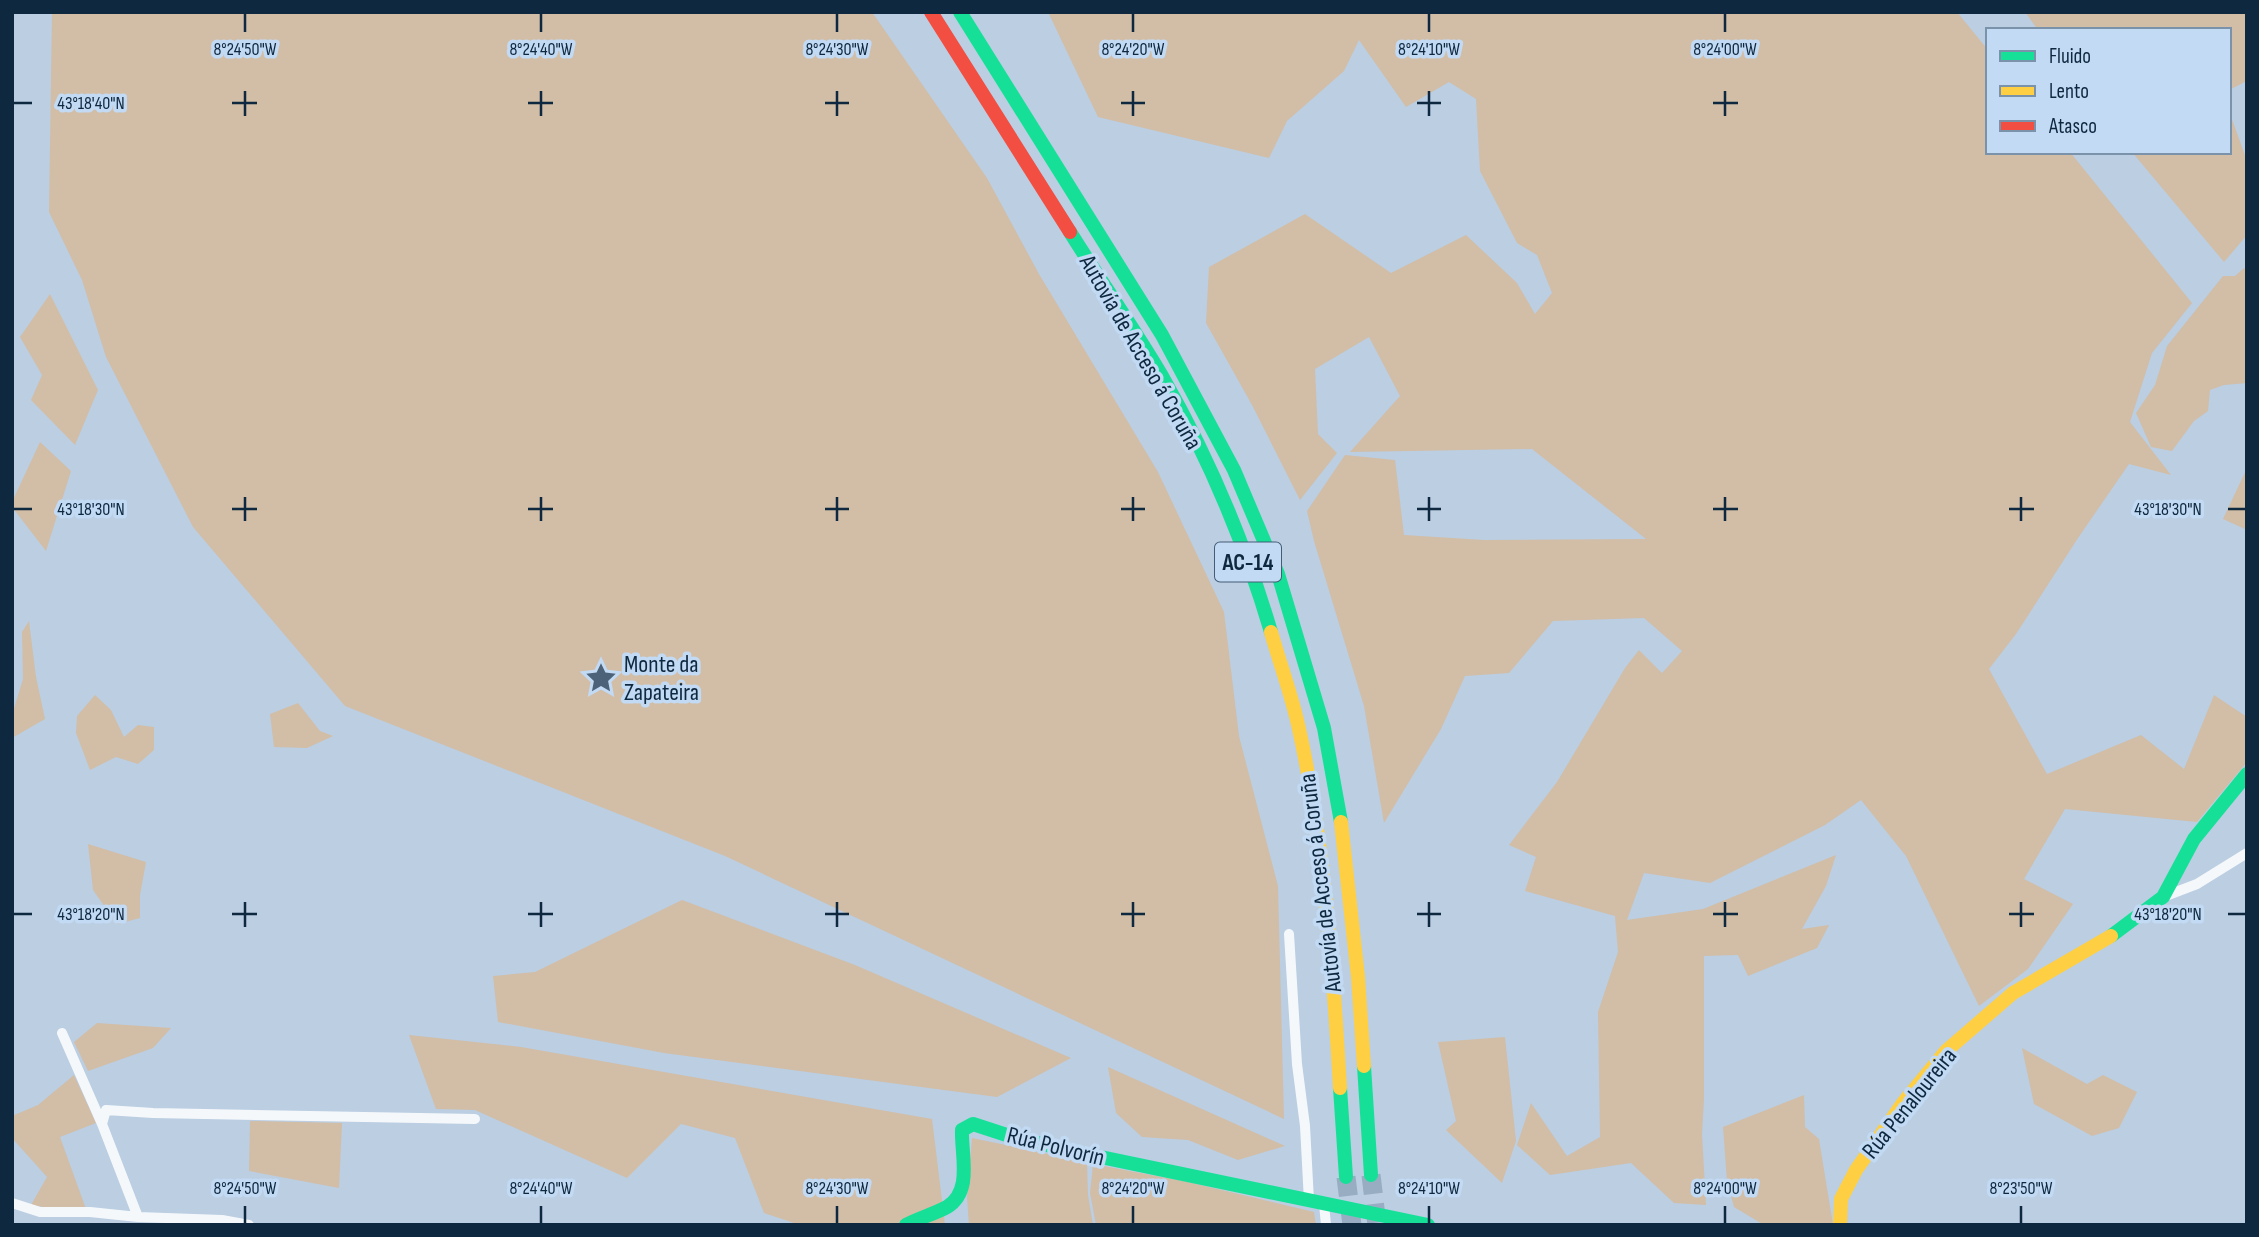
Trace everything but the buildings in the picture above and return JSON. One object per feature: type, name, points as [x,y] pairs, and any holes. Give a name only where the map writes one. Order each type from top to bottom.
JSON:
[{"type":"main road","name":"Autovía de Acceso á Coruña","points":[[960,12],[1162,335],[1234,470],[1278,574],[1324,728],[1344,840],[1358,977],[1371,1175]]},
{"type":"main road","name":"Autovía de Acceso á Coruña","points":[[934,17],[1161,377],[1209,469],[1256,581],[1299,727],[1321,849],[1333,975],[1346,1177]]},
{"type":"main road","name":"Rúa Penaloureira","points":[[1840,1225],[1841,1199],[1856,1170],[1903,1103],[1945,1051],[2013,993],[2110,936],[2163,897],[2194,839],[2247,774]]},
{"type":"main road","name":"Rúa Polvorín","points":[[906,1225],[955,1201],[961,1193],[962,1130],[973,1124],[1016,1138],[1317,1202]]},
{"type":"main road","points":[[1317,1202],[1428,1225]]},
{"type":"street","points":[[2163,897],[2197,884],[2247,853]]},
{"type":"street","points":[[1289,934],[1297,1064],[1317,1202],[1326,1225]]},
{"type":"street","points":[[62,1033],[102,1124],[138,1217]]},
{"type":"street","points":[[102,1124],[106,1110],[475,1119]]},
{"type":"street","points":[[12,1203],[40,1212],[90,1212],[222,1220],[250,1225]]},
{"type":"shaded area","points":[[52,12],[872,12],[987,178],[1039,274],[1158,472],[1224,612],[1239,736],[1278,886],[1284,1119],[725,856],[345,706],[193,527],[106,357],[82,280],[49,212]]},
{"type":"shaded area","points":[[1048,12],[1957,12],[1986,48],[1986,154],[2072,154],[2192,303],[2152,353],[2130,422],[2171,475],[2129,464],[2016,634],[1989,669],[2047,774],[2141,735],[2184,769],[2214,695],[2247,717],[2247,762],[2197,822],[2065,809],[2024,879],[2073,904],[2028,969],[1979,1006],[1906,856],[1861,800],[1825,825],[1710,883],[1644,873],[1627,920],[1703,909],[1836,855],[1826,886],[1802,929],[1829,925],[1817,948],[1748,976],[1738,955],[1704,956],[1702,1134],[1706,1205],[1674,1203],[1631,1163],[1550,1175],[1517,1145],[1531,1103],[1567,1156],[1600,1137],[1598,1012],[1618,952],[1615,916],[1525,891],[1536,857],[1509,845],[1557,782],[1625,668],[1639,650],[1662,673],[1682,651],[1644,618],[1553,621],[1509,673],[1465,676],[1441,729],[1384,823],[1364,706],[1307,511],[1345,455],[1395,460],[1404,535],[1484,540],[1646,539],[1532,449],[1350,452],[1400,396],[1369,337],[1315,369],[1318,434],[1337,453],[1300,500],[1252,405],[1206,323],[1209,267],[1305,214],[1391,273],[1466,235],[1517,283],[1535,314],[1552,293],[1537,255],[1517,243],[1480,171],[1476,99],[1449,82],[1406,107],[1359,40],[1344,71],[1287,121],[1269,158],[1098,117]]},
{"type":"shaded area","points":[[2025,12],[2247,12],[2247,81],[2231,89],[2231,28],[2037,28]]},
{"type":"shaded area","points":[[2231,117],[2247,161],[2247,235],[2224,262],[2134,154],[2231,154]]},
{"type":"shaded area","points":[[2244,268],[2247,270],[2247,383],[2224,385],[2210,390],[2208,411],[2194,421],[2172,451],[2151,447],[2136,413],[2155,385],[2167,346],[2223,276],[2235,276]]},
{"type":"shaded area","points":[[50,294],[98,390],[75,445],[31,400],[42,375],[20,337]]},
{"type":"shaded area","points":[[40,442],[71,471],[46,551],[12,507]]},
{"type":"shaded area","points":[[2247,468],[2247,530],[2223,519]]},
{"type":"shaded area","points":[[29,621],[36,677],[45,719],[12,738],[12,715],[23,679],[22,632]]},
{"type":"shaded area","points":[[95,695],[111,710],[124,737],[138,725],[154,727],[154,750],[138,764],[116,757],[90,770],[76,733],[77,716]]},
{"type":"shaded area","points":[[298,703],[320,731],[333,736],[307,748],[274,747],[270,714]]},
{"type":"shaded area","points":[[88,844],[146,862],[140,895],[140,918],[117,924],[93,890]]},
{"type":"shaded area","points":[[682,900],[855,965],[1071,1058],[997,1097],[664,1053],[498,1022],[493,976],[535,972]]},
{"type":"shaded area","points":[[97,1023],[171,1028],[153,1048],[88,1071],[74,1042]]},
{"type":"shaded area","points":[[409,1035],[521,1047],[932,1119],[945,1225],[800,1225],[764,1213],[735,1138],[681,1124],[627,1178],[475,1110],[436,1109]]},
{"type":"shaded area","points":[[1505,1037],[1516,1141],[1502,1183],[1446,1130],[1456,1121],[1438,1042]]},
{"type":"shaded area","points":[[2022,1048],[2087,1084],[2103,1075],[2137,1092],[2119,1128],[2092,1136],[2034,1104]]},
{"type":"shaded area","points":[[1108,1067],[1285,1146],[1238,1160],[1188,1140],[1142,1137],[1116,1113]]},
{"type":"shaded area","points":[[74,1075],[96,1123],[60,1137],[86,1209],[61,1210],[31,1205],[47,1177],[12,1138],[12,1116],[38,1105]]},
{"type":"shaded area","points":[[1804,1095],[1805,1127],[1819,1139],[1833,1225],[1764,1225],[1734,1207],[1727,1181],[1723,1127]]},
{"type":"shaded area","points":[[250,1121],[342,1123],[339,1188],[249,1171]]},
{"type":"shaded area","points":[[972,1138],[1087,1162],[1088,1195],[1093,1225],[969,1225],[967,1197]]},
{"type":"shaded area","points":[[1093,1164],[1188,1182],[1314,1212],[1316,1225],[1096,1225],[1090,1193]]},
{"type":"tunnel","points":[[1371,1175],[1377,1225]]},
{"type":"tunnel","points":[[1346,1177],[1352,1225]]},
{"type":"traffic: fast","points":[[960,12],[1162,335],[1234,470],[1278,574],[1324,728],[1341,822]]},
{"type":"traffic: fast","points":[[1070,232],[1151,358],[1195,437],[1237,533],[1271,632]]},
{"type":"traffic: fast","points":[[2111,936],[2163,897],[2194,839],[2247,774]]},
{"type":"traffic: fast","points":[[1364,1066],[1371,1175]]},
{"type":"traffic: fast","points":[[1340,1088],[1346,1177]]},
{"type":"traffic: fast","points":[[906,1225],[947,1207],[955,1200],[963,1182],[962,1130],[973,1124],[1016,1138],[1091,1155],[1428,1225]]},
{"type":"traffic: slow","points":[[1271,632],[1296,717],[1322,863],[1340,1088]]},
{"type":"traffic: slow","points":[[1341,822],[1358,977],[1364,1066]]},
{"type":"traffic: slow","points":[[1840,1225],[1841,1199],[1856,1170],[1903,1103],[1946,1051],[2013,993],[2111,936]]},
{"type":"traffic: jam","points":[[931,12],[1070,232]]},
{"type":"place","name":"Monte da Zapateira","points":[[601,678]]}]
